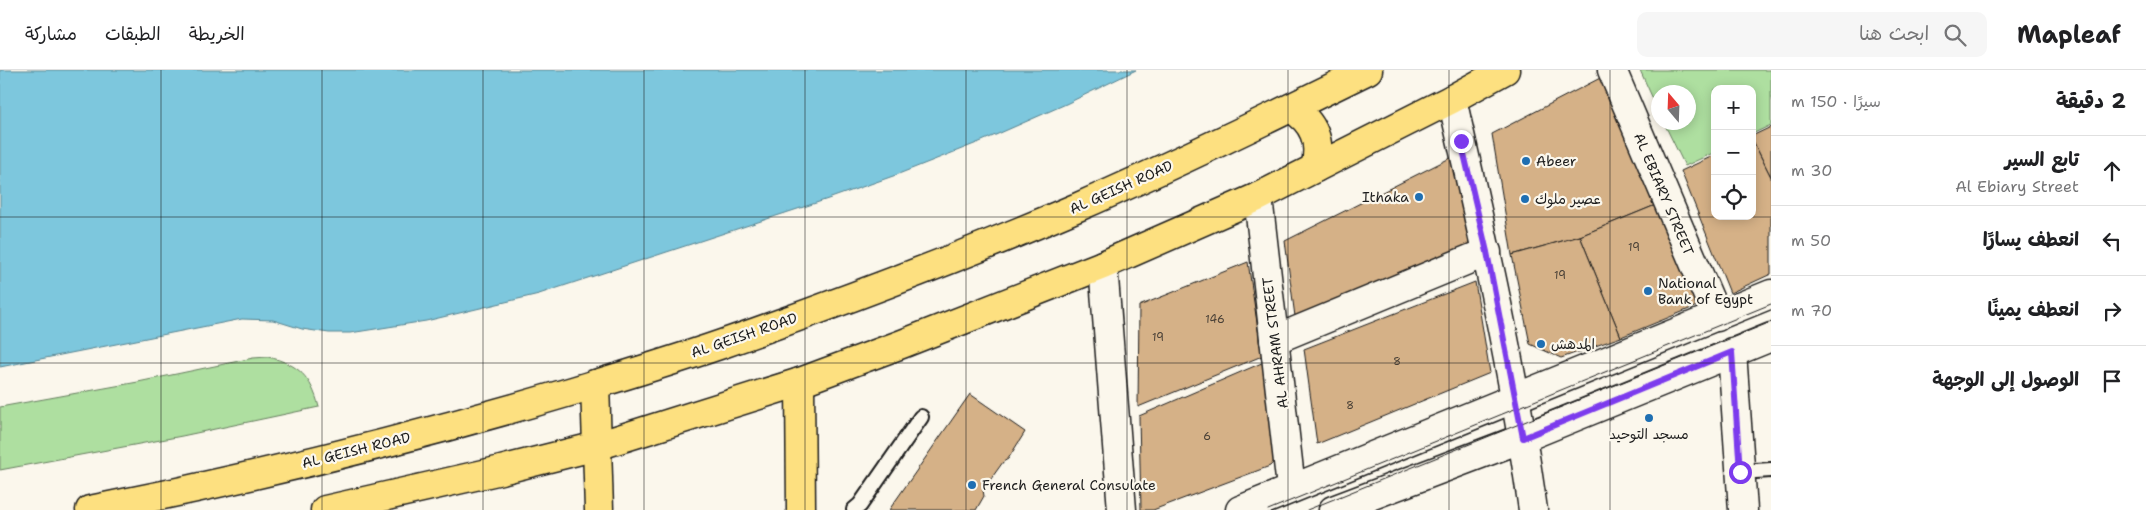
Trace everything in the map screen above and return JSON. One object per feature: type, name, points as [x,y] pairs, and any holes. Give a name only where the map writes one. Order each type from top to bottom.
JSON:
[{"type":"main road","name":"AL GEISH ROAD","points":[[90,510],[221,483],[366,448],[596,384],[718,346],[960,256],[1079,206],[1291,108],[1368,70]]},
{"type":"main road","points":[[325,510],[597,446],[800,382],[948,327],[1103,265],[1258,197],[1452,99],[1505,70]]},
{"type":"main road","points":[[1291,108],[1305,118],[1315,133],[1318,150],[1315,168]]},
{"type":"main road","points":[[800,382],[801,510]]},
{"type":"main road","points":[[596,384],[599,510]]},
{"type":"street","name":"AL EBIARY STREET","points":[[1612,70],[1717,317]]},
{"type":"street","points":[[1452,99],[1487,252],[1523,438],[1533,510]]},
{"type":"street","name":"AL AHRAM STREET","points":[[1258,197],[1292,488]]},
{"type":"street","points":[[1274,340],[1487,252]]},
{"type":"street","points":[[1103,265],[1122,510]]},
{"type":"street","points":[[1240,510],[1771,294]]},
{"type":"street","points":[[1333,510],[1523,438],[1771,337]]},
{"type":"street","points":[[1732,352],[1743,510]]},
{"type":"lane","points":[[854,510],[860,506],[921,417]]},
{"type":"lane","points":[[1740,472],[1771,470]]},
{"type":"green space","points":[[1640,70],[1771,70],[1771,125],[1756,132],[1756,85],[1711,85],[1711,154],[1685,166],[1667,130],[1696,130],[1696,85],[1651,85],[1651,94]]},
{"type":"green space","points":[[268,357],[288,364],[302,373],[312,388],[319,407],[182,436],[0,470],[0,407],[138,382],[253,358]]},
{"type":"water","points":[[0,70],[1136,70],[1066,104],[982,141],[896,175],[539,294],[426,321],[350,333],[329,333],[302,329],[273,320],[242,319],[0,367]]},
{"type":"building","points":[[1606,75],[1663,202],[1580,236],[1512,255],[1492,134]]},
{"type":"building","points":[[1771,127],[1771,177],[1756,147],[1756,134]]},
{"type":"building","points":[[1756,147],[1771,177],[1771,274],[1730,293],[1681,171],[1711,157],[1711,220],[1756,220]]},
{"type":"building","name":"Ithaka","points":[[1460,153],[1474,251],[1296,324],[1285,241]]},
{"type":"building","points":[[1663,202],[1704,303],[1621,337],[1580,236]]},
{"type":"building","points":[[1580,236],[1621,337],[1561,358],[1530,344],[1512,255]]},
{"type":"building","points":[[1248,262],[1262,356],[1138,407],[1139,306]]},
{"type":"building","points":[[1475,282],[1490,373],[1317,444],[1304,349]]},
{"type":"building","points":[[1264,362],[1279,456],[1270,466],[1153,510],[1141,510],[1139,416]]},
{"type":"building","points":[[970,394],[1025,432],[1008,459],[1003,462],[983,490],[984,496],[976,510],[889,510]]},
{"type":"tram line","points":[[1268,510],[1771,304]]},
{"type":"tram line","points":[[1307,510],[1771,322]]},
{"type":"place","name":"Abeer","points":[[1526,161]]},
{"type":"place","name":"Ithaka","points":[[1419,197]]},
{"type":"place","name":"عصير ملوك","points":[[1525,199]]},
{"type":"place","name":"National Bank of Egypt","points":[[1648,291]]},
{"type":"place","name":"المدهش","points":[[1541,344]]},
{"type":"place","name":"مسجد التوحيد","points":[[1649,418]]},
{"type":"place","name":"French General Consulate","points":[[972,485]]},
{"type":"route","points":[[1461,141],[1487,252],[1523,438],[1732,352],[1740,472]]}]
